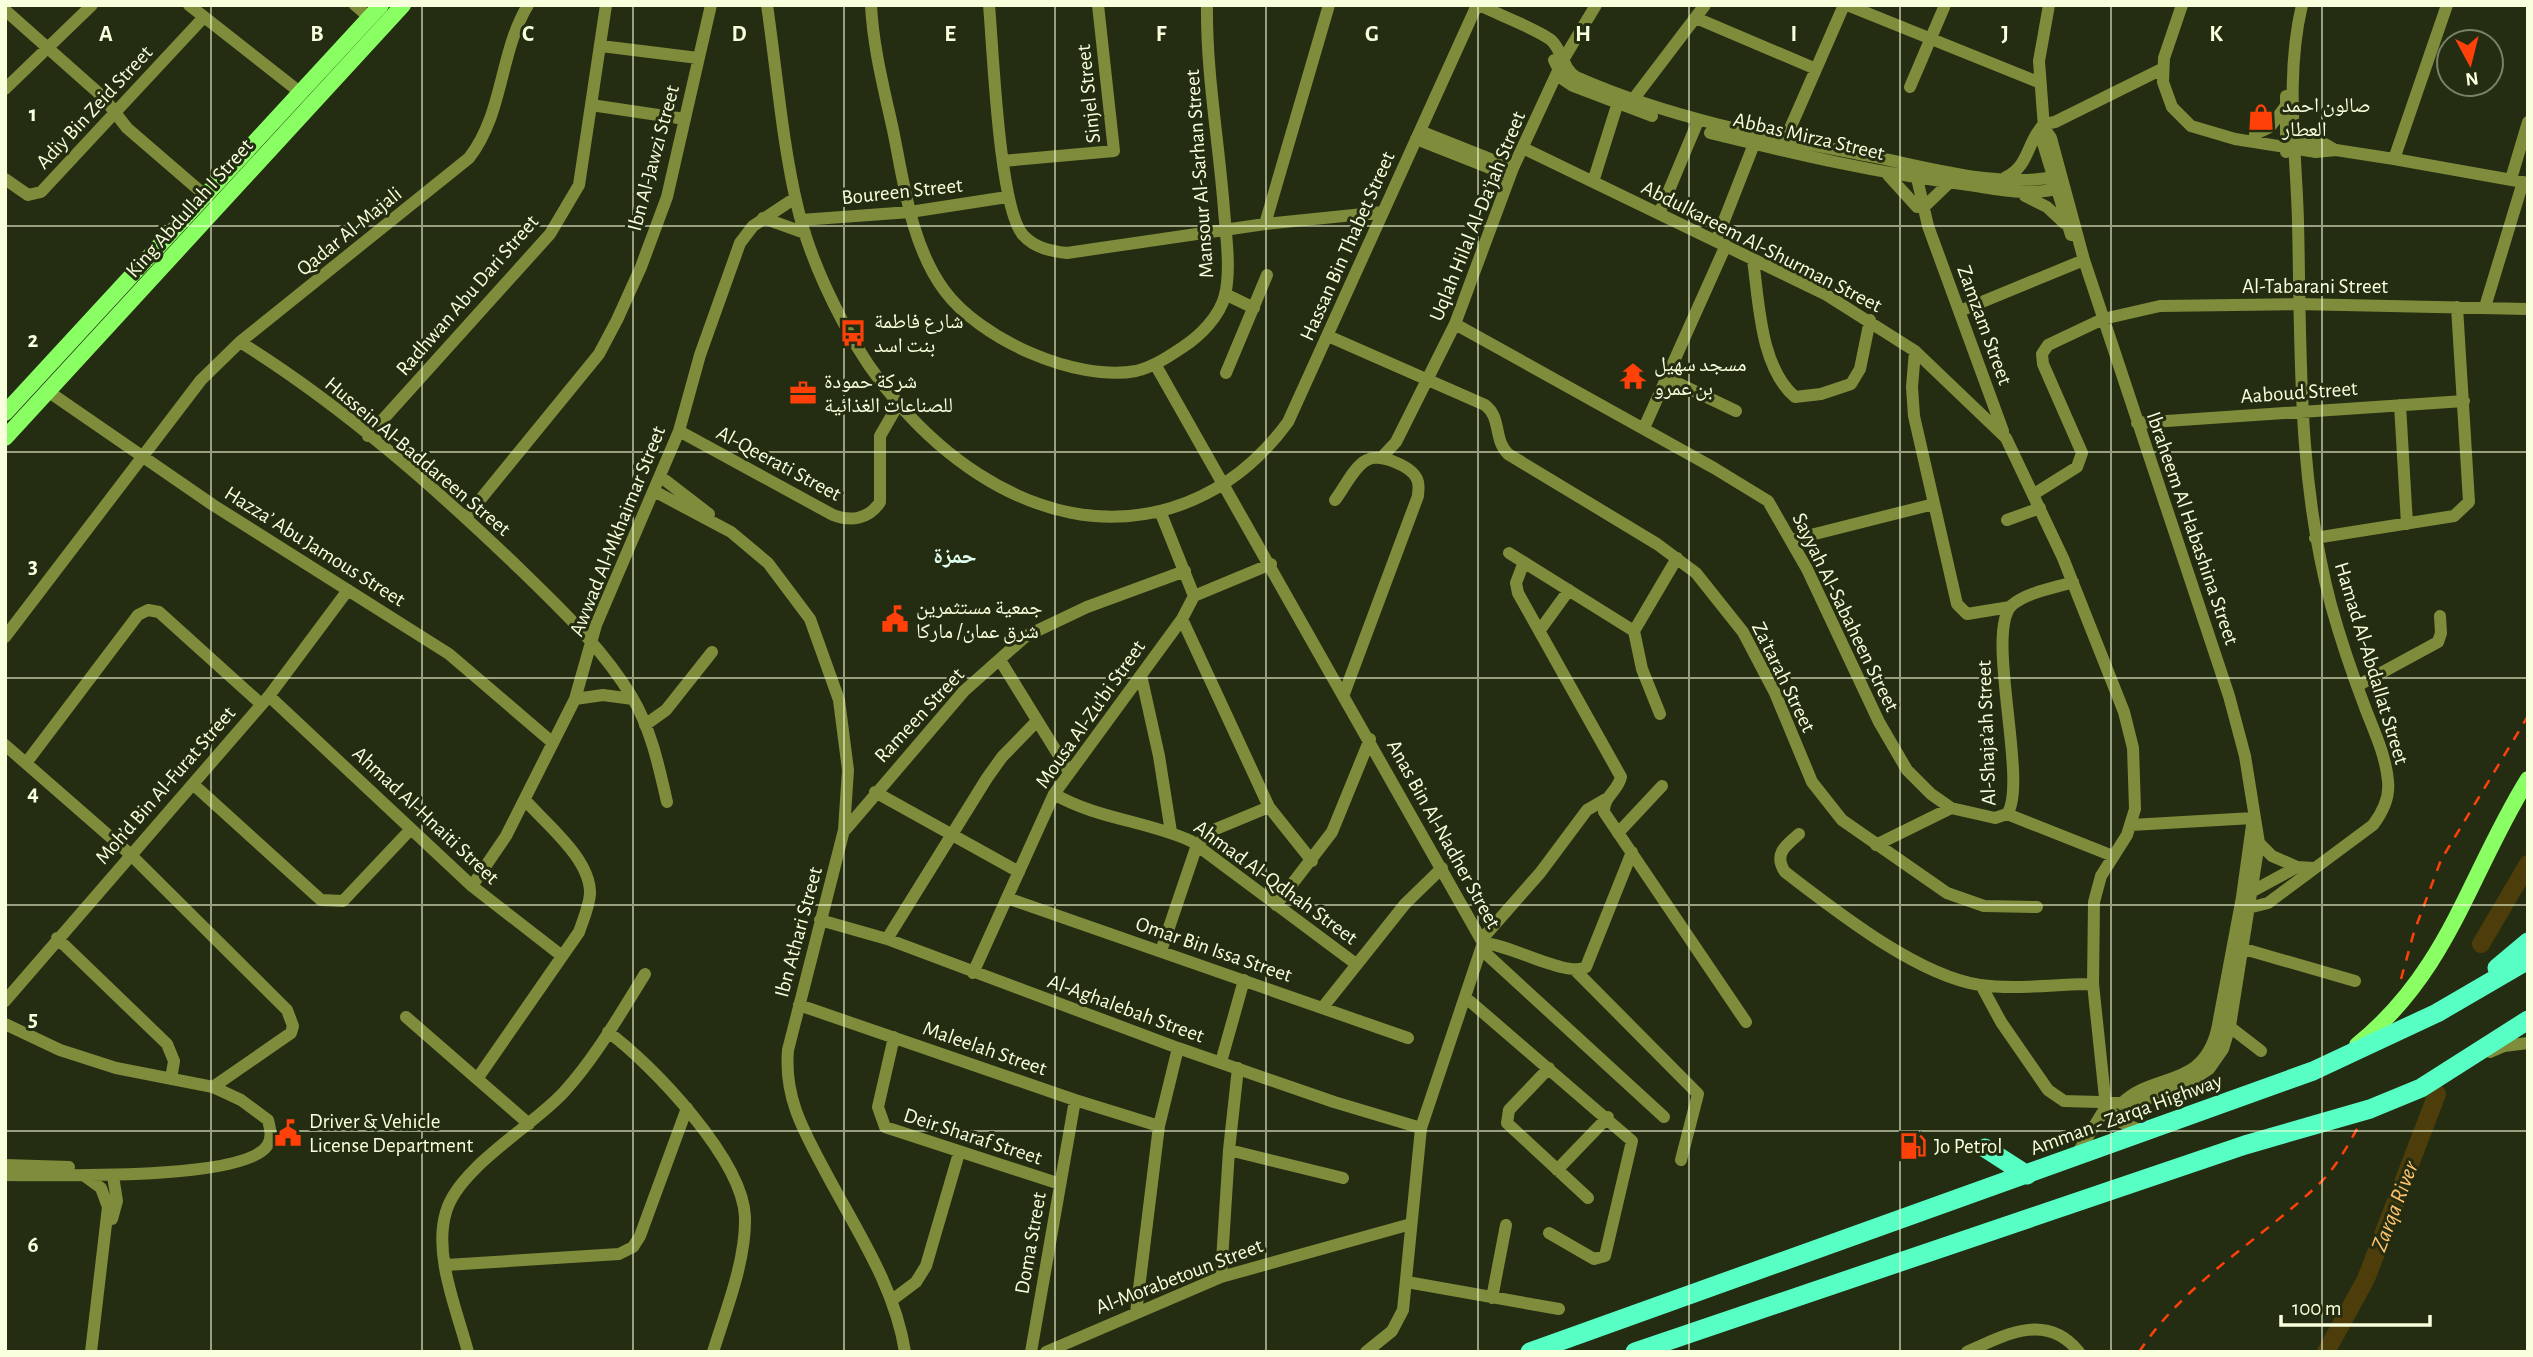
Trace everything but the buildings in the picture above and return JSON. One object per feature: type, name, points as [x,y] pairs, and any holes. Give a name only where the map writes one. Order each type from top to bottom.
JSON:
[{"type":"highway","points":[[2468,995],[2528,942]]},
{"type":"highway","name":"Amman - Zarqa Highway","points":[[1530,1352],[2027,1175],[2338,1060],[2468,995],[2528,960]]},
{"type":"highway","points":[[1635,1352],[2232,1149],[2352,1116],[2421,1088],[2528,1020]]},
{"type":"highway","points":[[1985,1148],[2027,1175]]},
{"type":"main road","name":"King Abdullah I Street","points":[[5,413],[207,197],[381,5]]},
{"type":"main road","name":"King Abdullah I Street","points":[[5,439],[403,5]]},
{"type":"main road","points":[[2338,1060],[2377,1029],[2415,988],[2456,921],[2528,779]]},
{"type":"street","points":[[5,89],[92,5]]},
{"type":"street","points":[[190,5],[301,93]]},
{"type":"street","points":[[355,5],[370,18]]},
{"type":"street","name":"Qadar Al-Majali","points":[[5,636],[201,380],[240,342],[469,158],[484,137],[493,114],[516,31],[527,5]]},
{"type":"street","name":"Radhwan Abu Dari Street","points":[[368,436],[550,234],[579,185],[606,5]]},
{"type":"street","name":"Ibn Al-Jawzi Street","points":[[466,517],[599,354],[641,267],[667,197],[711,5]]},
{"type":"street","name":"Hassan Bin Thabet Street","points":[[767,5],[795,198],[803,226],[844,323],[899,403],[930,437],[953,455],[985,478],[1040,506],[1066,514],[1113,518],[1160,511],[1225,484],[1265,451],[1288,422],[1478,5]]},
{"type":"street","name":"Mansour Al-Sarhan Street","points":[[871,5],[876,52],[910,212],[930,266],[943,289],[966,314],[1031,353],[1087,371],[1127,372],[1155,364],[1203,331],[1225,294],[1226,230],[1207,5]]},
{"type":"street","points":[[989,5],[1007,197],[1021,233],[1031,242],[1053,251],[1080,251],[1265,224],[1384,212]]},
{"type":"street","name":"Sinjel Street","points":[[1003,161],[1114,151],[1098,5]]},
{"type":"street","points":[[1265,224],[1329,5]]},
{"type":"street","name":"Abbas Mirza Street","points":[[1478,5],[1553,42],[1560,65],[1576,77],[1623,101],[1754,144],[1885,173],[2058,183]]},
{"type":"street","name":"Uqlah Hilal Al-Da’jah Street","points":[[1335,500],[1362,464],[1370,458],[1381,458],[1396,442],[1455,324],[1512,172],[1560,65],[1596,5]]},
{"type":"street","points":[[1593,182],[1623,101],[1705,5]]},
{"type":"street","points":[[1785,140],[1845,5],[2038,82]]},
{"type":"street","points":[[1910,87],[1932,41],[1945,5]]},
{"type":"street","name":"Ibraheem Al Habashina Street","points":[[2049,5],[2041,38],[2038,82],[2044,126],[2042,140],[2229,696],[2245,756],[2259,843],[2224,1023]]},
{"type":"street","points":[[2182,5],[2162,69],[2166,95],[2181,118],[2191,126],[2222,135],[2290,144],[2323,143],[2336,150]]},
{"type":"street","points":[[2290,144],[2286,107],[2302,5]]},
{"type":"street","points":[[2394,159],[2447,5]]},
{"type":"street","points":[[5,10],[103,97],[127,128],[207,197]]},
{"type":"street","name":"Adiy Bin Zeid Street","points":[[5,179],[28,195],[41,192],[204,17]]},
{"type":"street","points":[[1696,18],[1816,69]]},
{"type":"street","points":[[601,46],[698,58]]},
{"type":"street","points":[[2002,179],[2018,171],[2033,137],[2044,126],[2162,69]]},
{"type":"street","points":[[2290,144],[2292,75]]},
{"type":"street","points":[[591,106],[685,119]]},
{"type":"street","points":[[2255,134],[2270,127],[2286,107]]},
{"type":"street","points":[[2485,307],[2521,181],[2528,122]]},
{"type":"street","points":[[1659,214],[1697,125]]},
{"type":"street","name":"Abbas Mirza Street","points":[[1697,125],[1785,140],[1949,183],[2015,192],[2058,183]]},
{"type":"street","points":[[2222,135],[2255,134],[2316,152],[2336,150],[2521,181]]},
{"type":"street","points":[[1418,135],[1512,172]]},
{"type":"street","points":[[1644,428],[1721,243],[1754,144]]},
{"type":"street","name":"Hamad Al-Abdallat Street","points":[[2247,902],[2268,903],[2306,878],[2314,868],[2373,825],[2388,798],[2386,767],[2338,632],[2315,538],[2293,304],[2295,172],[2290,144]]},
{"type":"street","name":"Hamad Al-Abdallat Street","points":[[2290,144],[2294,224]]},
{"type":"street","name":"Abdulkareem Al-Shurman Street","points":[[1523,148],[1721,243],[1870,320],[1915,351],[2006,438],[2073,582],[2103,655],[2129,732],[2136,792],[2131,825],[2101,876],[2094,902],[2093,984],[2106,1106]]},
{"type":"street","points":[[2295,172],[2316,152]]},
{"type":"street","points":[[1885,173],[1921,207],[1949,183]]},
{"type":"street","name":"Zamzam Street","points":[[1914,173],[1921,207],[2006,438]]},
{"type":"street","name":"Ibraheem Al Habashina Street","points":[[2058,183],[2067,225],[2083,257]]},
{"type":"street","points":[[2015,192],[2040,202],[2067,225]]},
{"type":"street","name":"Boureen Street","points":[[803,226],[1007,197]]},
{"type":"street","name":"Awwad Al-Mkhaimar Street","points":[[472,886],[506,836],[575,699],[592,640],[679,431],[700,355],[740,243],[763,218],[795,198]]},
{"type":"street","points":[[763,218],[803,226]]},
{"type":"street","points":[[1960,311],[2083,257]]},
{"type":"street","points":[[1753,260],[1768,345],[1778,376],[1795,397],[1821,394],[1851,384],[1860,369],[1870,320]]},
{"type":"street","points":[[1226,373],[1267,275]]},
{"type":"street","points":[[1225,294],[1254,308]]},
{"type":"street","name":"Al-Tabarani Street","points":[[2034,494],[2077,467],[2082,453],[2043,364],[2042,354],[2048,345],[2103,319],[2160,306],[2293,304],[2528,309]]},
{"type":"street","points":[[2315,538],[2454,516],[2469,502],[2457,307]]},
{"type":"street","name":"Sayyah Al-Sabaheen Street","points":[[1455,324],[1644,428],[1768,501],[1791,540],[1891,744],[1917,781],[1951,807],[1986,817],[2007,814]]},
{"type":"street","name":"Za’tarah Street","points":[[1328,336],[1492,411],[1497,420],[1502,448],[1507,454],[1677,558],[1696,573],[1743,632],[1775,693],[1819,794],[1842,820],[1947,893],[1983,906],[2037,907]]},
{"type":"street","name":"Hussein Al-Baddareen Street","points":[[240,342],[279,366],[466,517],[592,640],[633,699],[645,725],[667,802]]},
{"type":"street","points":[[1915,351],[1912,402],[1960,611],[1973,614],[2010,607],[2073,582]]},
{"type":"street","name":"Anas Bin Al-Nadher Street","points":[[1155,364],[1370,739],[1483,944],[1421,1128],[1407,1282],[1399,1320],[1384,1340],[1366,1352]]},
{"type":"street","points":[[1667,378],[1736,411]]},
{"type":"street","name":"Hazza’ Abu Jamous Street","points":[[49,392],[213,505],[449,654],[553,743]]},
{"type":"street","name":"Aaboud Street","points":[[2137,423],[2464,401]]},
{"type":"street","name":"Al-Qeerati Street","points":[[679,431],[833,515],[850,520],[869,514],[880,502],[880,436],[899,403]]},
{"type":"street","points":[[2400,405],[2407,524]]},
{"type":"street","points":[[1396,442],[1398,465]]},
{"type":"street","points":[[1344,694],[1418,496],[1419,485],[1414,475],[1381,458]]},
{"type":"street","name":"Ibn Athari Street","points":[[661,477],[683,491],[768,563],[790,588],[818,636],[839,700],[846,754],[848,801],[844,830],[788,1050],[789,1097],[797,1118],[892,1300],[905,1352]]},
{"type":"street","name":"Ibn Athari Street","points":[[654,491],[731,532]]},
{"type":"street","points":[[1791,540],[1934,504]]},
{"type":"street","points":[[2007,520],[2040,508]]},
{"type":"street","points":[[1160,511],[1194,596],[1271,564]]},
{"type":"street","points":[[1509,552],[1634,631]]},
{"type":"street","points":[[1660,714],[1642,669],[1634,631],[1677,558]]},
{"type":"street","points":[[1483,944],[1587,810],[1606,799],[1619,786],[1622,777],[1516,588],[1524,562]]},
{"type":"street","name":"Rameen Street","points":[[844,830],[964,691],[1026,636],[1051,623],[1185,571]]},
{"type":"street","name":"Moh’d Bin Al-Furat Street","points":[[5,1001],[265,700],[348,590]]},
{"type":"street","points":[[1540,630],[1569,590]]},
{"type":"street","name":"Mousa Al-Zu’bi Street","points":[[973,973],[1055,794],[1182,619],[1194,596]]},
{"type":"street","name":"Al-Shaja’ah Street","points":[[2010,607],[2003,643],[2011,771],[2011,803],[2007,814],[2113,856]]},
{"type":"street","name":"Ahmad Al-Hnaiti Street","points":[[26,763],[138,615],[148,610],[159,612],[265,700],[472,886],[562,956]]},
{"type":"street","points":[[2357,686],[2438,642],[2441,634],[2440,616]]},
{"type":"street","points":[[1182,619],[1269,807],[1312,861]]},
{"type":"street","points":[[645,725],[666,710],[712,652]]},
{"type":"street","points":[[1000,660],[1069,772]]},
{"type":"street","points":[[1141,675],[1159,756],[1171,832]]},
{"type":"street","points":[[575,699],[603,695],[633,699]]},
{"type":"street","points":[[887,939],[1002,757],[1036,722]]},
{"type":"street","points":[[1276,905],[1312,861],[1342,814],[1370,739]]},
{"type":"street","points":[[5,745],[131,855],[281,1003],[291,1017],[291,1033],[213,1087]]},
{"type":"street","points":[[194,785],[321,900],[343,901],[410,830]]},
{"type":"street","points":[[1618,833],[1662,786]]},
{"type":"street","points":[[875,792],[1019,872]]},
{"type":"street","name":"Ahmad Al-Qdhah Street","points":[[1055,794],[1095,813],[1171,832],[1197,845],[1356,964]]},
{"type":"street","points":[[1606,799],[1604,812],[1746,1022]]},
{"type":"street","points":[[477,1079],[579,932],[588,906],[588,878],[568,848],[525,800]]},
{"type":"street","points":[[1161,951],[1197,845],[1211,831],[1269,807]]},
{"type":"street","points":[[1876,845],[1951,807]]},
{"type":"street","points":[[2131,825],[2253,818]]},
{"type":"street","name":"Ibraheem Al Habashina Street","points":[[1981,985],[2001,1022],[2048,1090],[2064,1101],[2106,1106],[2121,1104],[2130,1096],[2178,1077],[2199,1064],[2224,1023],[2244,949],[2253,818]]},
{"type":"street","points":[[1799,834],[1781,852],[1780,861],[1785,872],[1859,927],[1908,956],[1944,973],[1981,985],[2093,984]]},
{"type":"street","points":[[2259,843],[2280,861],[2297,867],[2314,868]]},
{"type":"street","points":[[1575,971],[1590,962],[1632,852]]},
{"type":"street","points":[[2247,902],[2297,867]]},
{"type":"street","points":[[1323,1007],[1412,896],[1442,868]]},
{"type":"street","name":"Omar Bin Issa Street","points":[[1007,898],[1408,1038]]},
{"type":"street","name":"Al-Aghalebah Street","points":[[820,920],[887,939],[1238,1069],[1421,1128]]},
{"type":"street","points":[[57,938],[166,1044],[174,1061],[171,1079]]},
{"type":"street","points":[[1483,944],[1498,944],[1575,971],[1698,1094],[1681,1160]]},
{"type":"street","points":[[1483,944],[1664,1116]]},
{"type":"street","points":[[2244,949],[2355,981]]},
{"type":"street","points":[[468,1352],[446,1265],[442,1232],[446,1210],[455,1192],[574,1081],[645,974]]},
{"type":"street","points":[[1221,1062],[1244,980]]},
{"type":"street","points":[[1465,997],[1628,1134],[1632,1144],[1605,1256],[1594,1259],[1549,1233]]},
{"type":"street","name":"Maleelah Street","points":[[799,1005],[1075,1100],[1160,1126]]},
{"type":"street","points":[[406,1017],[529,1124]]},
{"type":"street","points":[[2224,1023],[2262,1051]]},
{"type":"street","points":[[5,1024],[60,1050],[116,1068],[213,1087],[241,1100],[268,1120],[271,1135],[267,1146],[254,1157],[198,1169],[113,1176],[5,1175]]},
{"type":"street","points":[[607,1032],[647,1065],[687,1108],[733,1178],[742,1200],[745,1224],[731,1290],[713,1352]]},
{"type":"street","name":"Deir Sharaf Street","points":[[894,1037],[878,1107],[880,1121],[890,1129],[1060,1184]]},
{"type":"street","points":[[2461,1065],[2504,1046],[2528,1043]]},
{"type":"street","points":[[1136,1313],[1160,1126],[1178,1048]]},
{"type":"street","points":[[1549,1068],[1509,1110],[1506,1119],[1509,1127],[1588,1198]]},
{"type":"street","points":[[1221,1278],[1229,1150],[1238,1069]]},
{"type":"street","name":"Doma Street","points":[[1031,1352],[1075,1100]]},
{"type":"street","points":[[2076,1156],[2106,1106],[2128,1127],[2147,1131]]},
{"type":"street","points":[[446,1265],[619,1254],[628,1251],[640,1236],[687,1108]]},
{"type":"street","points":[[1557,1170],[1608,1117]]},
{"type":"street","points":[[1229,1150],[1343,1178]]},
{"type":"street","points":[[892,1300],[916,1282],[926,1266],[959,1153]]},
{"type":"street","points":[[5,1165],[102,1169],[113,1176],[117,1189],[116,1208]]},
{"type":"street","points":[[105,1242],[116,1208],[132,1183],[152,1173]]},
{"type":"street","points":[[82,1175],[97,1184],[106,1197],[105,1242],[91,1352]]},
{"type":"street","name":"Al-Morabetoun Street","points":[[1046,1352],[1221,1278],[1411,1224]]},
{"type":"street","points":[[1492,1298],[1506,1225]]},
{"type":"street","points":[[1407,1282],[1559,1309]]},
{"type":"street","points":[[1967,1352],[2009,1333],[2040,1327],[2056,1332],[2079,1352]]},
{"type":"waterway","name":"Zarqa River","points":[[2481,944],[2528,864]]},
{"type":"waterway","name":"Zarqa River","points":[[2326,1352],[2366,1279],[2437,1094]]},
{"type":"railway","points":[[2401,979],[2414,932],[2441,860],[2528,716]]},
{"type":"railway","points":[[2139,1352],[2157,1327],[2200,1283],[2325,1178],[2361,1122]]},
{"type":"place","name":"صالون احمد العطار","points":[[2261,117]]},
{"type":"place","name":"شارع فاطمة بنت اسد","points":[[853,333]]},
{"type":"place","name":"مسجد سهيل بن عمرو","points":[[1633,376]]},
{"type":"place","name":"شركة حمودة للصناعات الغذائية","points":[[803,393]]},
{"type":"place","name":"جمعية مستثمرين شرق عمان/ ماركا","points":[[895,619]]},
{"type":"place","name":"Driver & Vehicle License Department","points":[[288,1133]]},
{"type":"place","name":"Jo Petrol","points":[[1913,1146]]},
{"type":"district","name":"حمزة","points":[[955,555]]}]
